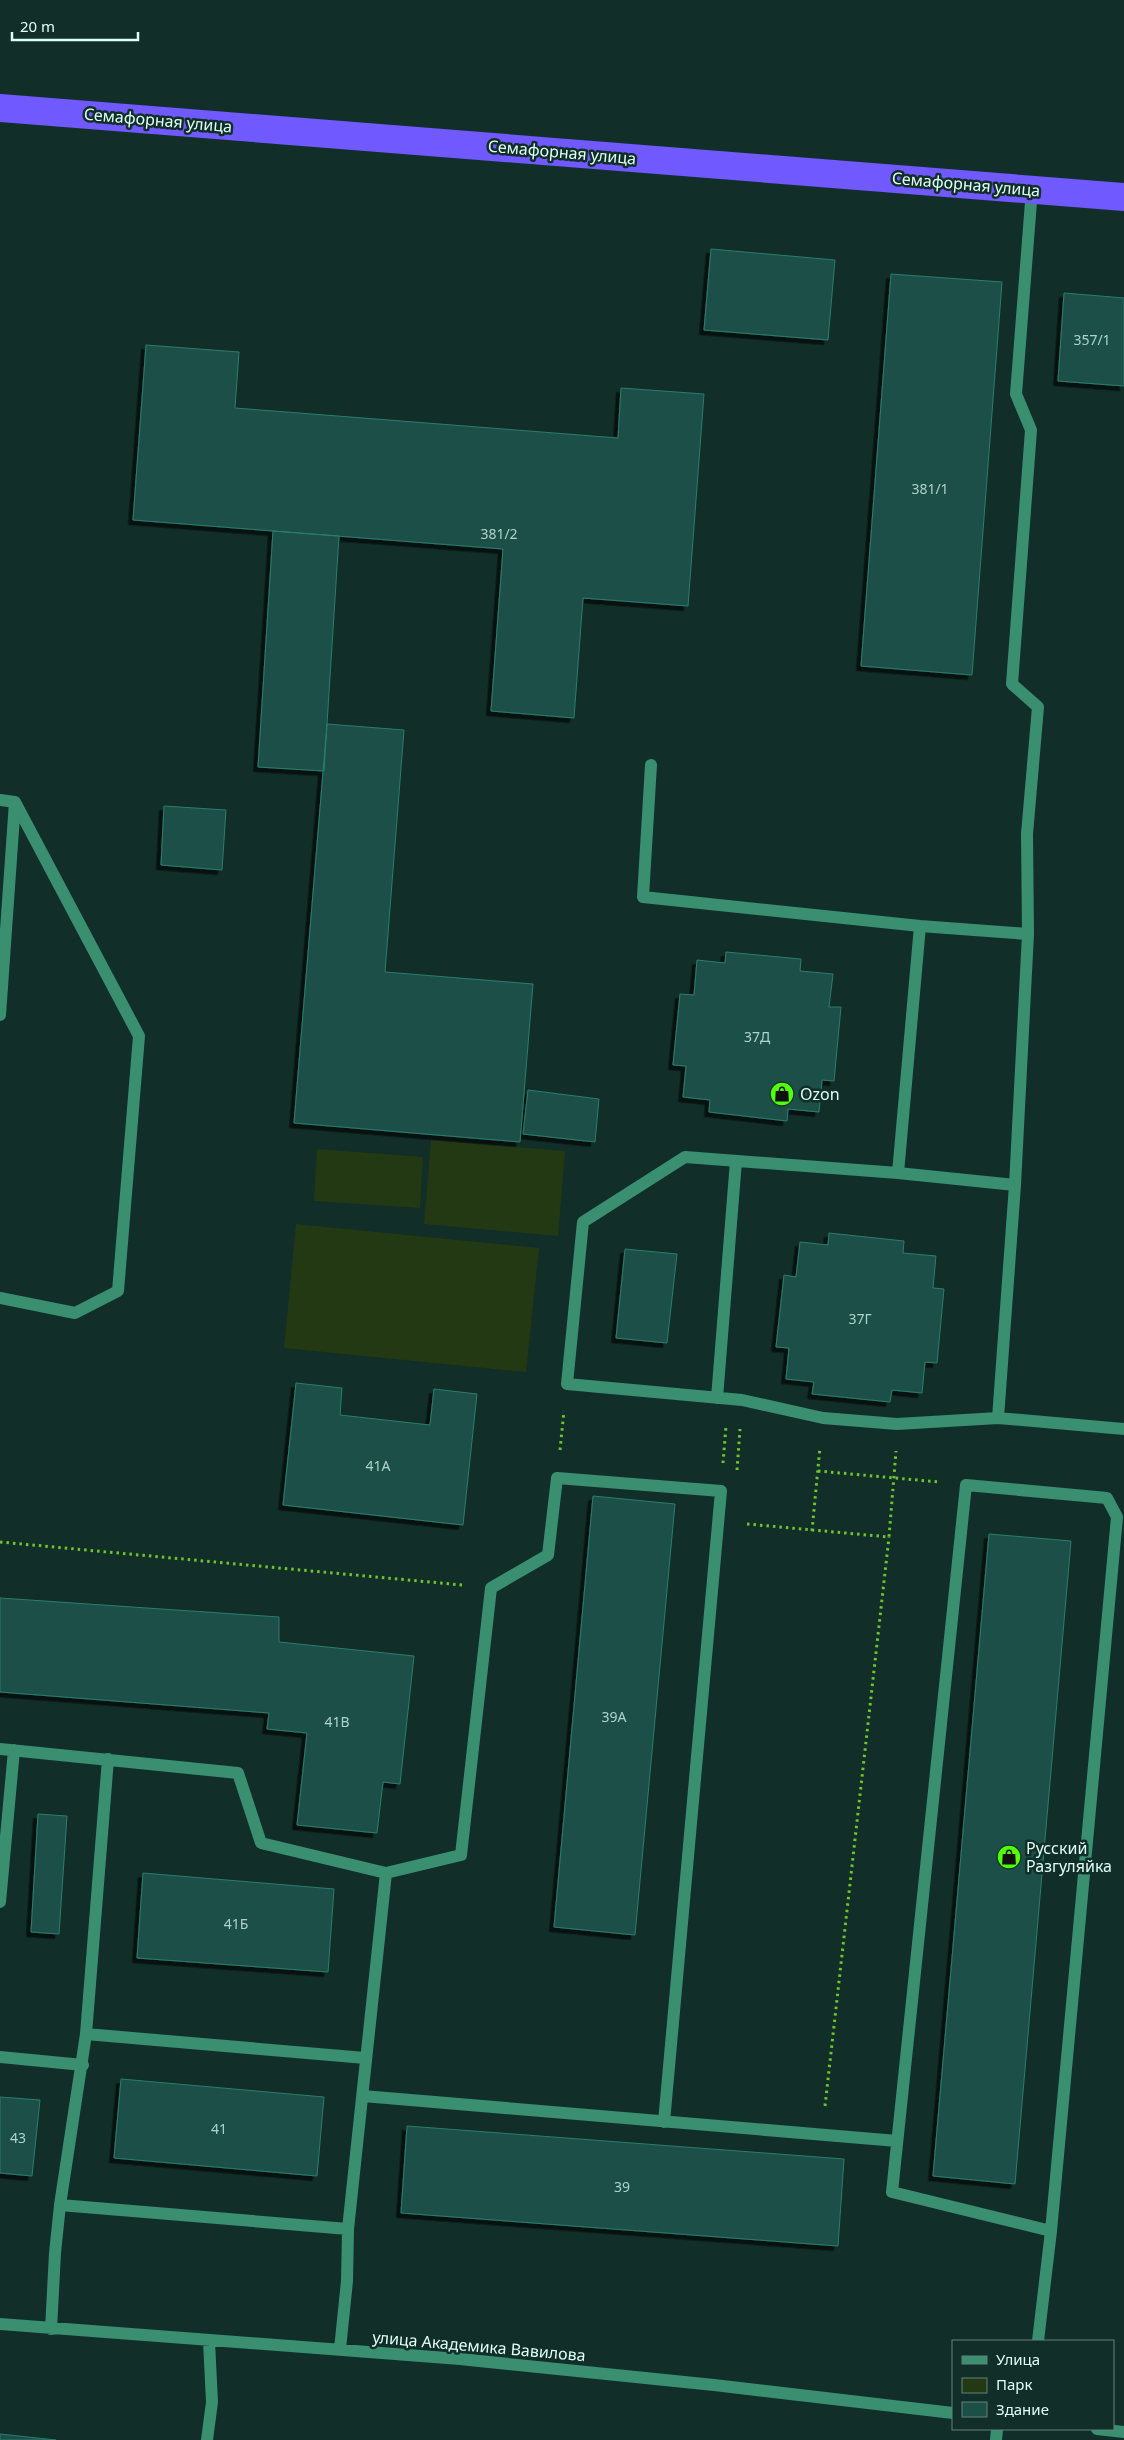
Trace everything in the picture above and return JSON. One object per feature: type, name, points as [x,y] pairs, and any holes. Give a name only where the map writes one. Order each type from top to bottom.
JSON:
[{"type":"highway","name":"Семафорная улица","points":[[0,108],[1124,196]]},
{"type":"street","points":[[998,1418],[1016,1185],[1028,934],[1027,834],[1038,707],[1012,684],[1031,430],[1016,394],[1032,190]]},
{"type":"street","points":[[651,765],[643,898],[920,926],[1028,934]]},
{"type":"street","points":[[0,800],[15,802]]},
{"type":"street","points":[[0,1015],[15,802]]},
{"type":"street","points":[[0,1298],[74,1312],[118,1291],[138,1036],[15,802]]},
{"type":"street","points":[[898,1173],[920,926]]},
{"type":"street","points":[[1016,1185],[898,1173],[685,1157],[583,1222],[567,1385],[742,1400],[823,1418],[898,1424],[998,1418],[1124,1429]]},
{"type":"street","points":[[722,1399],[736,1161]]},
{"type":"street","points":[[0,1749],[238,1773],[261,1843],[386,1873],[461,1855],[491,1588],[548,1555],[557,1478],[721,1491],[664,2122]]},
{"type":"street","points":[[1038,2340],[1051,2231],[1117,1517],[1106,1498],[966,1485],[892,2192],[1051,2231]]},
{"type":"street","points":[[0,1902],[14,1750]]},
{"type":"street","points":[[51,2329],[55,2253],[60,2205],[83,2065],[108,1759]]},
{"type":"street","points":[[340,2349],[347,2281],[348,2229],[386,1873]]},
{"type":"street","points":[[86,2034],[365,2058]]},
{"type":"street","points":[[0,2058],[83,2065]]},
{"type":"street","points":[[363,2096],[897,2141]]},
{"type":"street","points":[[60,2205],[348,2229]]},
{"type":"street","name":"улица Академика Вавилова","points":[[0,2324],[209,2341],[340,2349],[714,2385],[952,2413]]},
{"type":"street","points":[[207,2440],[212,2402],[209,2341]]},
{"type":"street","points":[[1106,2430],[1124,2432]]},
{"type":"path","points":[[557,1478],[567,1385]]},
{"type":"path","points":[[721,1491],[722,1399]]},
{"type":"path","points":[[737,1479],[742,1400]]},
{"type":"path","points":[[812,1531],[823,1418]]},
{"type":"path","points":[[822,2134],[889,1538],[898,1424]]},
{"type":"path","points":[[818,1471],[966,1485]]},
{"type":"path","points":[[719,1521],[889,1538]]},
{"type":"path","points":[[0,1542],[491,1588]]},
{"type":"green space","points":[[431,1140],[565,1151],[558,1236],[424,1224]]},
{"type":"green space","points":[[317,1149],[423,1157],[420,1208],[314,1201]]},
{"type":"green space","points":[[296,1224],[539,1248],[526,1372],[284,1348]]},
{"type":"building","points":[[711,249],[835,260],[828,340],[704,330]]},
{"type":"building","points":[[891,274],[1002,282],[972,675],[861,666]]},
{"type":"building","points":[[1064,293],[1124,298],[1124,386],[1058,381]]},
{"type":"building","points":[[146,345],[239,352],[235,408],[618,438],[621,388],[704,394],[688,606],[583,598],[574,718],[491,711],[503,549],[133,520]]},
{"type":"building","points":[[273,531],[339,536],[324,771],[258,767]]},
{"type":"building","points":[[327,724],[404,730],[385,972],[533,984],[520,1142],[294,1123]]},
{"type":"building","points":[[164,806],[226,810],[222,870],[161,865]]},
{"type":"building","points":[[726,952],[801,959],[800,971],[833,974],[829,1007],[841,1007],[834,1081],[822,1080],[819,1112],[788,1109],[787,1121],[709,1112],[710,1100],[683,1097],[686,1066],[673,1065],[680,994],[694,995],[697,960],[725,963]]},
{"type":"building","points":[[528,1090],[599,1099],[595,1142],[523,1134]]},
{"type":"building","points":[[829,1233],[904,1241],[903,1253],[936,1256],[933,1288],[944,1289],[937,1363],[925,1362],[922,1393],[892,1390],[890,1402],[812,1394],[814,1382],[786,1379],[789,1348],[776,1347],[784,1275],[796,1277],[800,1242],[828,1245]]},
{"type":"building","points":[[625,1249],[677,1254],[667,1343],[616,1338]]},
{"type":"building","points":[[296,1383],[342,1388],[340,1415],[430,1425],[434,1389],[477,1394],[463,1525],[283,1505]]},
{"type":"building","points":[[593,1496],[675,1504],[635,1935],[554,1927]]},
{"type":"building","points":[[989,1534],[1071,1541],[1015,2184],[933,2176]]},
{"type":"building","points":[[0,1598],[279,1617],[279,1642],[414,1656],[400,1784],[383,1782],[377,1833],[297,1825],[307,1733],[267,1729],[269,1713],[0,1692]]},
{"type":"building","points":[[38,1814],[67,1816],[59,1934],[31,1932]]},
{"type":"building","points":[[143,1873],[334,1889],[328,1972],[137,1958]]},
{"type":"building","points":[[121,2079],[324,2097],[317,2176],[114,2158]]},
{"type":"building","points":[[0,2097],[40,2100],[32,2176],[0,2173]]},
{"type":"building","points":[[407,2126],[844,2159],[838,2246],[401,2213]]},
{"type":"building","points":[[0,2434],[56,2440],[0,2440]]},
{"type":"place","name":"Ozon","points":[[782,1094]]},
{"type":"place","name":"Русский Разгуляйка","points":[[1009,1857]]}]
